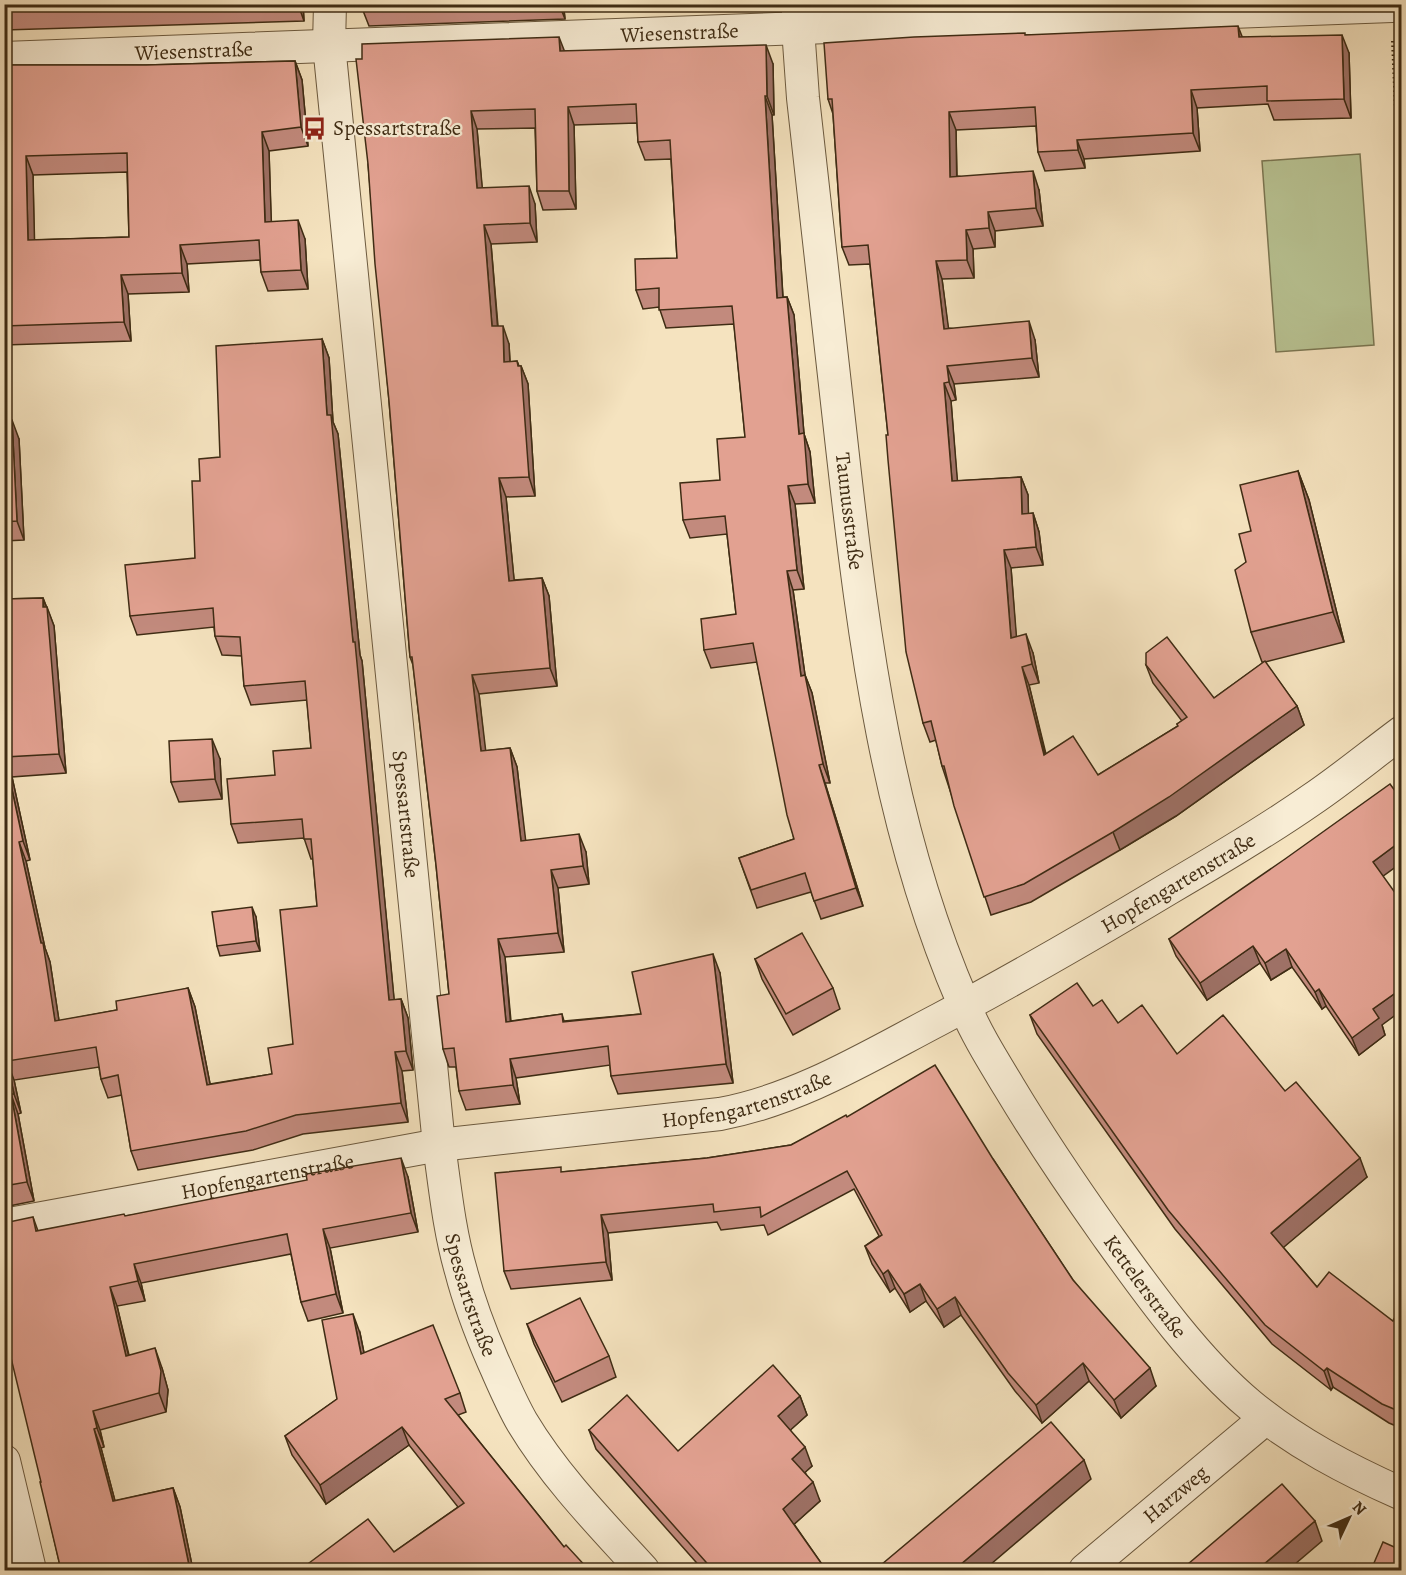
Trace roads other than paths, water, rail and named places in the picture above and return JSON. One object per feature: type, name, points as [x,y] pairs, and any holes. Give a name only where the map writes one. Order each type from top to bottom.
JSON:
[{"type":"street","name":"Spessartstraße","points":[[330,4],[329,45],[439,1145],[449,1220],[460,1269],[476,1322],[522,1422],[589,1510],[643,1570]]},
{"type":"street","name":"Wiesenstraße","points":[[4,58],[329,45],[798,16],[1392,5]]},
{"type":"street","name":"Taunusstraße","points":[[798,16],[803,98],[869,665],[886,752],[915,871],[938,940],[964,1006]]},
{"type":"street","name":"Hopfengartenstraße","points":[[4,1225],[439,1145],[720,1114],[762,1105],[822,1081],[1097,932],[1310,801],[1401,732]]},
{"type":"street","name":"Kettelerstraße","points":[[964,1006],[987,1050],[1054,1159],[1130,1266],[1224,1381],[1266,1418],[1312,1450],[1401,1494]]},
{"type":"street","name":"Harzweg","points":[[1085,1570],[1266,1418]]},
{"type":"street","points":[[4,1461],[30,1570]]},
{"type":"place","name":"Spessartstraße","points":[[315,128]]}]
